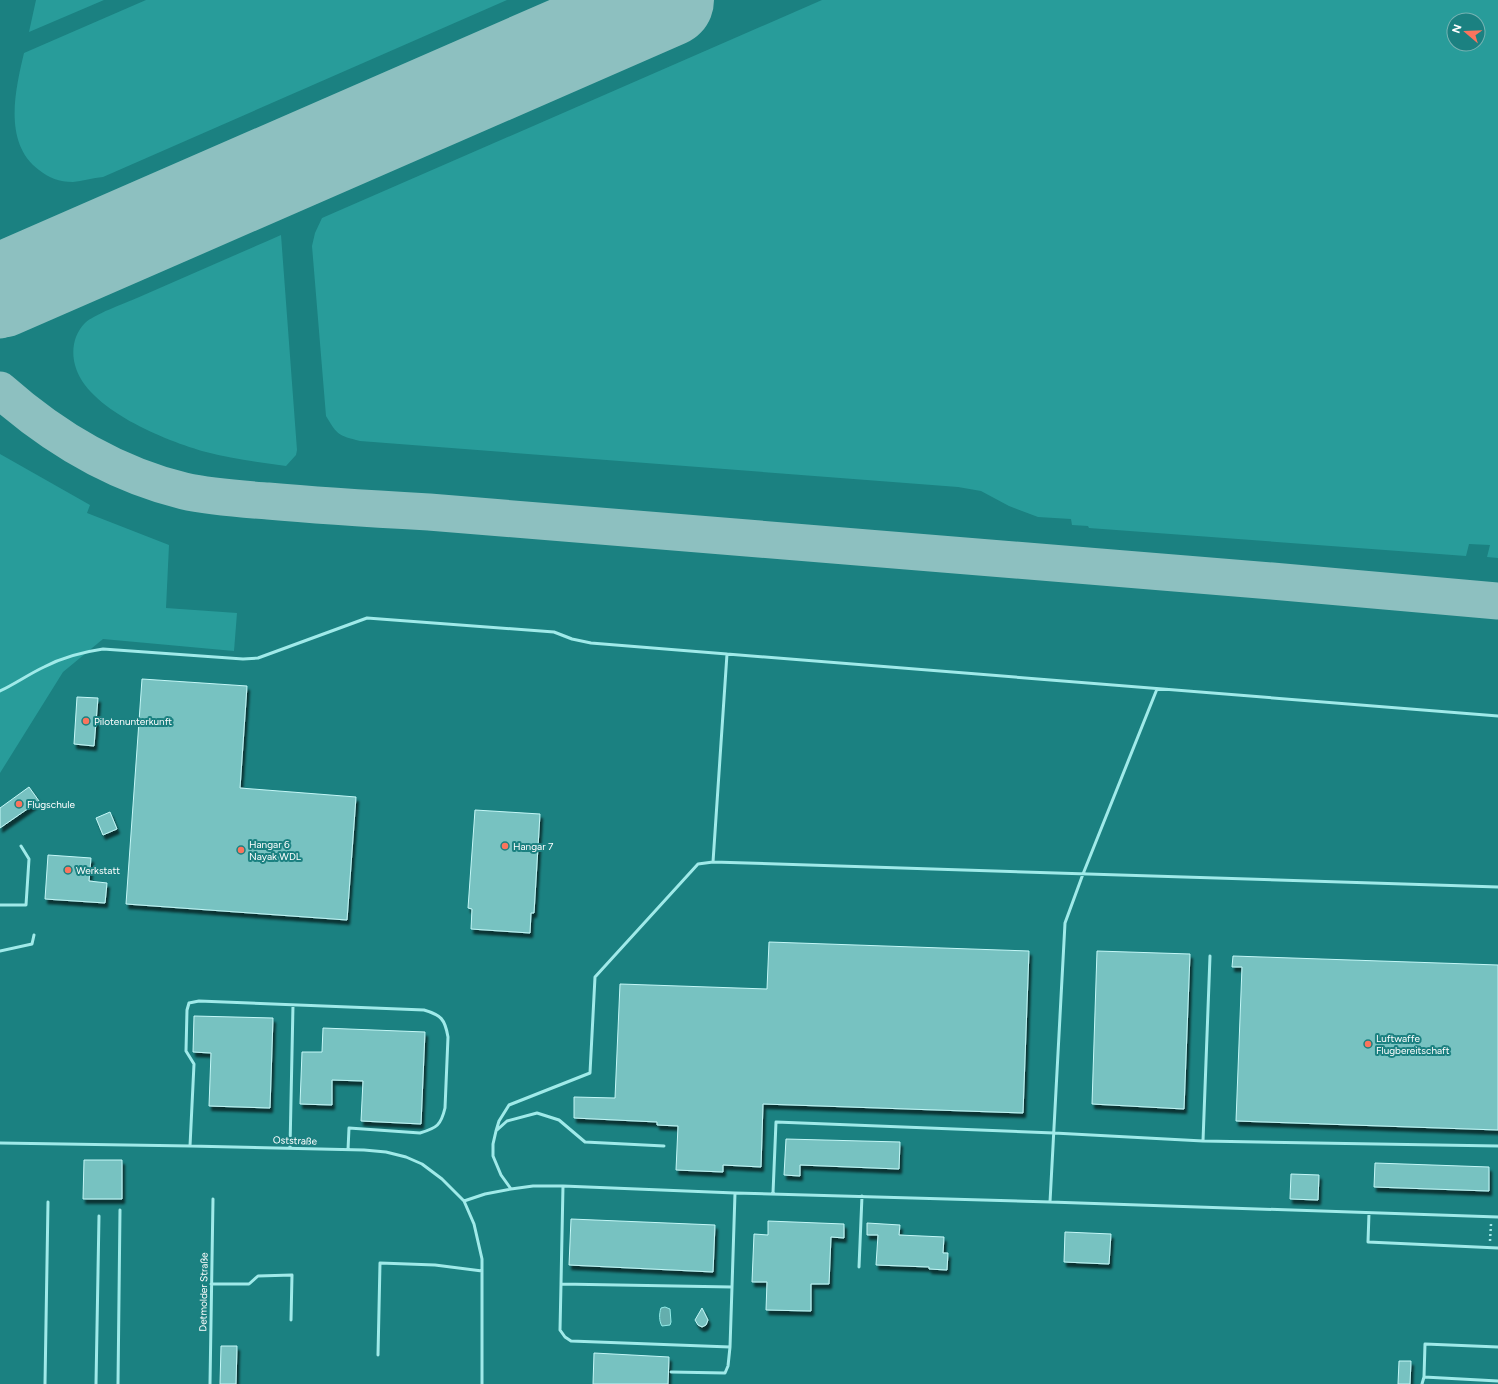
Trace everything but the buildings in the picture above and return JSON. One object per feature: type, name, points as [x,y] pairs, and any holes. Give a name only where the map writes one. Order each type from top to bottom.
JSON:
[{"type":"lane","points":[[0,691],[43,667],[81,652],[103,649],[244,659],[258,658],[367,618],[554,632],[591,644],[1498,716]]},
{"type":"lane","points":[[713,862],[727,654]]},
{"type":"lane","points":[[1050,1202],[1065,923],[1157,688]]},
{"type":"lane","points":[[0,905],[26,905],[29,859],[21,846]]},
{"type":"lane","points":[[511,1189],[501,1175],[493,1156],[493,1144],[499,1121],[510,1105],[590,1073],[595,977],[698,864],[713,862],[1498,887]]},
{"type":"lane","points":[[0,951],[32,944],[34,935]]},
{"type":"lane","points":[[1203,1141],[1210,956]]},
{"type":"lane","points":[[190,1146],[194,1064],[186,1051],[187,1010],[189,1004],[199,1001],[424,1010],[434,1013],[442,1018],[448,1037],[445,1108],[443,1118],[439,1125],[431,1130],[420,1133],[349,1128],[348,1150]]},
{"type":"lane","points":[[290,1148],[293,1005]]},
{"type":"lane","points":[[496,1131],[507,1121],[537,1113],[559,1120],[585,1142],[664,1146]]},
{"type":"lane","points":[[773,1193],[776,1122],[1054,1133],[1203,1141],[1498,1146]]},
{"type":"lane","name":"Oststraße","points":[[0,1143],[348,1150],[386,1152],[406,1157],[422,1164],[442,1179],[464,1201],[474,1224],[482,1259],[482,1384]]},
{"type":"lane","points":[[464,1201],[485,1194],[511,1189],[533,1186],[563,1186],[735,1193],[1498,1217]]},
{"type":"lane","points":[[563,1186],[560,1330],[564,1337],[571,1341],[730,1347]]},
{"type":"lane","points":[[672,1372],[725,1373],[728,1366],[730,1347],[735,1193]]},
{"type":"lane","points":[[860,1267],[862,1196]]},
{"type":"lane","name":"Detmolder Straße","points":[[210,1384],[213,1199]]},
{"type":"lane","points":[[45,1384],[48,1202]]},
{"type":"lane","points":[[118,1384],[120,1210]]},
{"type":"lane","points":[[1369,1213],[1368,1242],[1498,1248]]},
{"type":"lane","points":[[96,1384],[99,1216]]},
{"type":"lane","points":[[378,1355],[380,1263],[435,1265],[482,1271]]},
{"type":"lane","points":[[211,1284],[249,1284],[258,1276],[292,1275],[291,1320]]},
{"type":"lane","points":[[561,1284],[732,1287]]},
{"type":"lane","points":[[1422,1384],[1424,1377],[1424,1344],[1498,1347]]},
{"type":"lane","points":[[1424,1377],[1498,1381]]},
{"type":"path","points":[[1490,1247],[1491,1216]]},
{"type":"green space","points":[[36,0],[104,0],[29,32]]},
{"type":"green space","points":[[146,0],[507,0],[103,177],[73,182],[54,179],[39,170],[28,159],[20,146],[16,131],[15,100],[24,53]]},
{"type":"green space","points":[[822,0],[1498,0],[1498,558],[1487,557],[1490,545],[1469,544],[1466,556],[1089,528],[1088,526],[1072,525],[1071,519],[1038,517],[1009,506],[981,491],[958,487],[360,441],[339,434],[333,428],[326,416],[312,246],[315,233],[322,218]]},
{"type":"green space","points":[[281,235],[297,450],[296,455],[286,466],[206,452],[170,440],[130,421],[111,409],[94,396],[82,381],[75,365],[73,354],[74,342],[81,327],[89,320],[110,309]]},
{"type":"green space","points":[[0,454],[90,505],[87,513],[169,545],[166,608],[237,613],[234,651],[103,639],[63,672],[0,773]]},
{"type":"water","points":[[665,1307],[670,1309],[671,1322],[670,1325],[662,1326],[660,1313],[661,1308]]},
{"type":"taxiway","points":[[0,261],[33,262],[87,253]]},
{"type":"taxiway","points":[[0,320],[17,294],[40,274]]},
{"type":"taxiway","points":[[0,390],[20,407],[63,438],[109,464],[158,484],[204,495],[236,499],[429,512],[1272,581],[1498,601]]},
{"type":"runway","points":[[0,291],[667,0]]},
{"type":"place","name":"Pilotenunterkunft","points":[[86,721]]},
{"type":"place","name":"Flugschule","points":[[19,804]]},
{"type":"place","name":"Hangar 7","points":[[505,846]]},
{"type":"place","name":"Hangar 6 Nayak WDL","points":[[241,850]]},
{"type":"place","name":"Werkstatt","points":[[68,870]]},
{"type":"place","name":"Luftwaffe Flugbereitschaft","points":[[1368,1044]]}]
